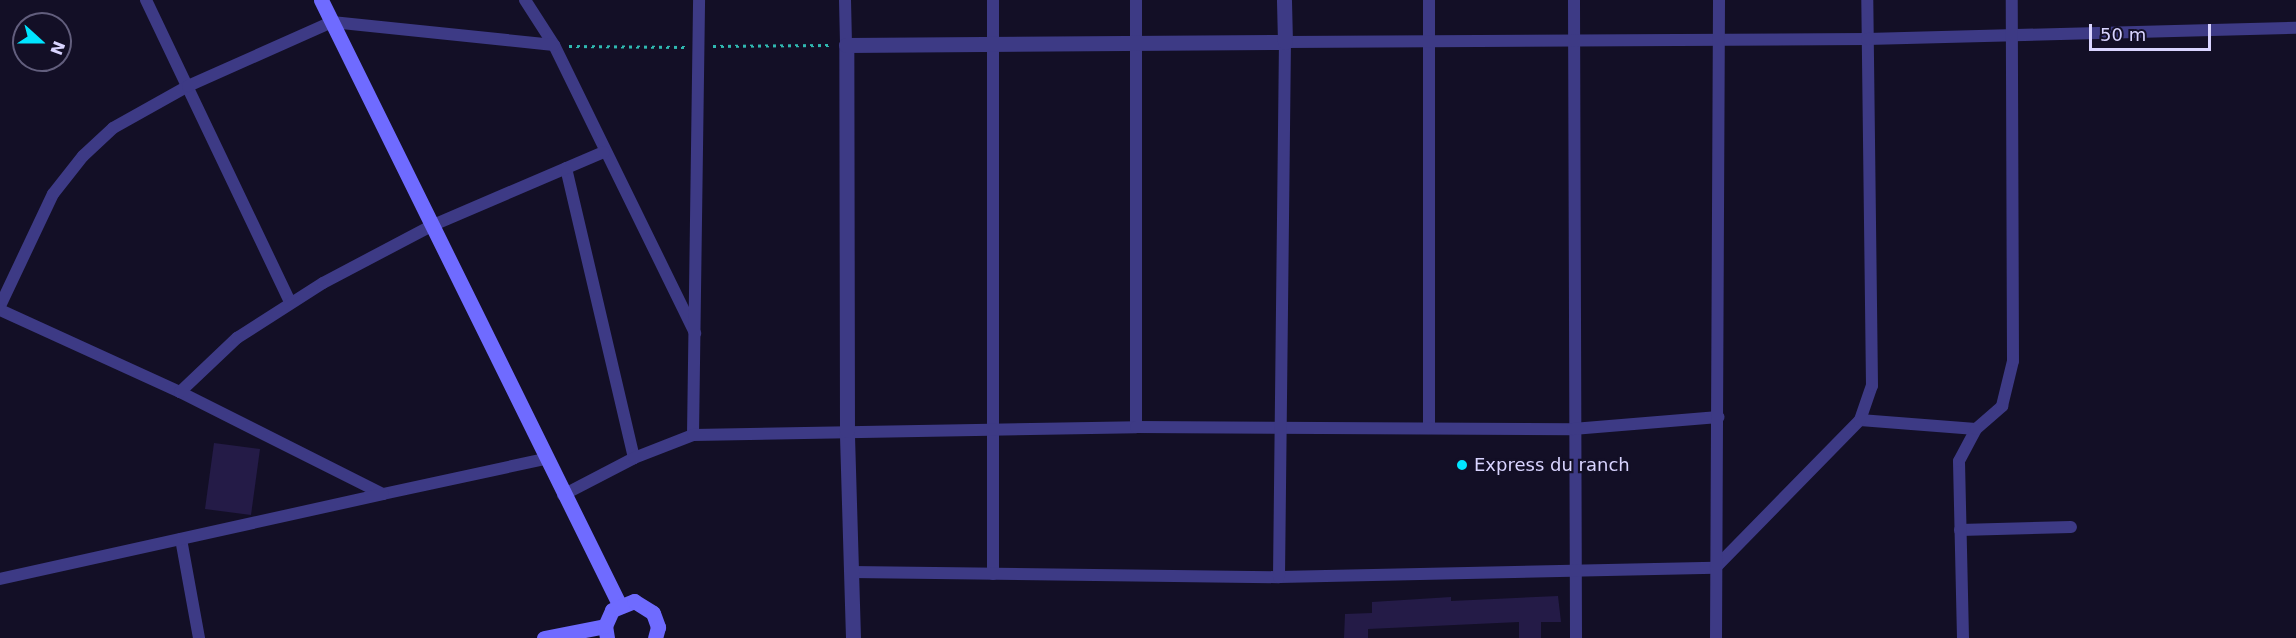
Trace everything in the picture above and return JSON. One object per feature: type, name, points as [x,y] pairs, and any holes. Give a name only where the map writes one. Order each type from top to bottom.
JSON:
[{"type":"main road","points":[[321,0],[545,459],[619,604]]},
{"type":"main road","points":[[544,638],[606,632],[607,618],[619,604],[634,601],[648,607],[657,620],[658,637]]},
{"type":"street","points":[[146,0],[290,302]]},
{"type":"street","points":[[525,0],[554,45],[604,152],[696,335]]},
{"type":"street","points":[[693,435],[699,0]]},
{"type":"street","points":[[845,0],[847,430],[853,638]]},
{"type":"street","points":[[993,0],[991,429],[993,574]]},
{"type":"street","points":[[1136,0],[1136,427]]},
{"type":"street","points":[[1279,577],[1284,0]]},
{"type":"street","points":[[1428,0],[1429,427]]},
{"type":"street","points":[[1574,0],[1573,429],[1576,638]]},
{"type":"street","points":[[1716,638],[1715,568],[1719,417],[1719,0]]},
{"type":"street","points":[[851,572],[1279,577],[1715,568],[1860,420],[1872,386],[1867,0]]},
{"type":"street","points":[[1963,638],[1959,461],[1976,429],[2002,406],[2013,361],[2012,0]]},
{"type":"street","points":[[383,494],[180,392],[0,308],[54,194],[83,156],[113,128],[188,86],[332,22],[554,45]]},
{"type":"street","points":[[846,45],[993,41],[1135,45],[1574,38],[1867,39],[2012,34],[2154,34],[2296,28]]},
{"type":"street","points":[[180,392],[237,338],[290,302],[431,226],[604,152]]},
{"type":"street","points":[[566,168],[634,459]]},
{"type":"street","points":[[563,495],[634,459],[693,435],[847,430],[1136,427],[1573,429],[1719,417]]},
{"type":"street","points":[[1860,420],[1976,429]]},
{"type":"street","points":[[0,579],[545,459]]},
{"type":"street","points":[[1960,530],[2071,527]]},
{"type":"street","points":[[181,539],[199,638]]},
{"type":"building","points":[[214,443],[260,449],[251,515],[205,509]]},
{"type":"building","points":[[1558,596],[1561,622],[1541,622],[1541,638],[1519,638],[1519,622],[1368,629],[1368,638],[1344,638],[1345,614],[1372,613],[1372,602],[1451,597],[1451,601]]},
{"type":"place","name":"Express du ranch","points":[[1462,465]]}]
